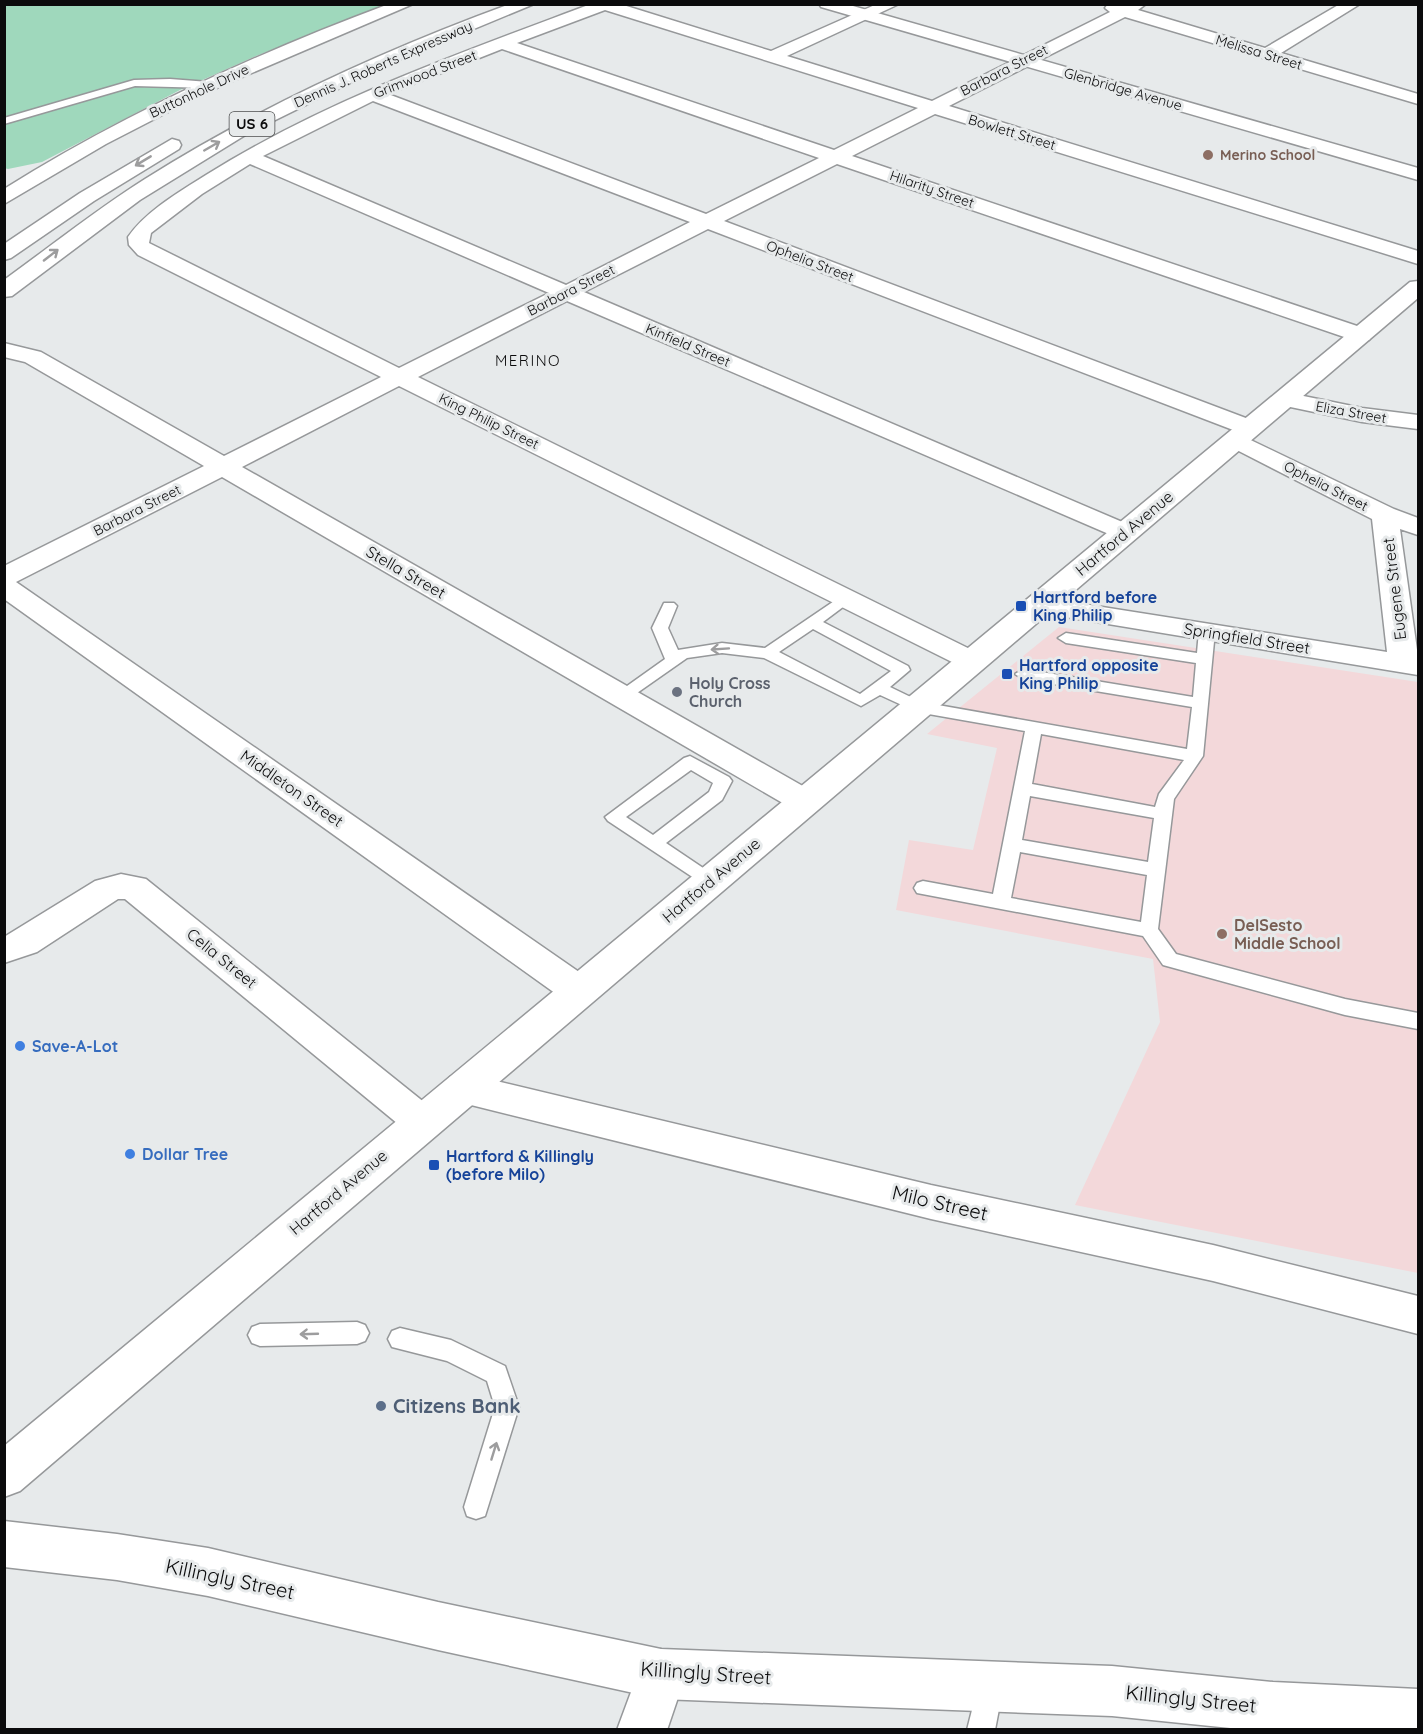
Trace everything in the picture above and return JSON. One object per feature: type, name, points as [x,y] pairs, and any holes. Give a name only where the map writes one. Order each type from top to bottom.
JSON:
[{"type":"main road","name":"Buttonhole Drive","points":[[4,198],[14,182],[209,85],[304,42],[405,4]]},
{"type":"main road","name":"Dennis J. Roberts Expressway","points":[[330,64],[482,4]]},
{"type":"main road","name":"Dennis J. Roberts Expressway","points":[[4,291],[112,210],[229,136],[376,63],[526,4]]},
{"type":"main road","name":"Glenbridge Avenue","points":[[827,4],[1419,174]]},
{"type":"main road","points":[[772,57],[891,4]]},
{"type":"main road","name":"Melissa Street","points":[[1100,4],[1130,8],[1267,54],[1416,97]]},
{"type":"main road","points":[[1267,54],[1352,4]]},
{"type":"main road","name":"Grimwood Street","points":[[250,158],[336,110],[371,94],[606,5]]},
{"type":"main road","name":"Bowlett Street","points":[[606,5],[1419,258]]},
{"type":"main road","name":"Barbara Street","points":[[4,577],[1130,8]]},
{"type":"main road","name":"Hilarity Street","points":[[503,44],[1361,335]]},
{"type":"main road","name":"Ophelia Street","points":[[371,94],[706,222],[1243,434],[1385,515],[1419,527]]},
{"type":"main road","points":[[4,243],[87,197],[188,135]]},
{"type":"main road","name":"Kinfield Street","points":[[250,158],[1125,533]]},
{"type":"main road","name":"King Philip Street","points":[[250,158],[174,204],[140,233],[139,244],[145,250],[972,661]]},
{"type":"main road","points":[[4,254],[87,197]]},
{"type":"main road","name":"Hartford Avenue","points":[[4,1475],[10,1467],[1419,287]]},
{"type":"main road","name":"Stella Street","points":[[5,350],[33,357],[621,696],[733,774],[804,801]]},
{"type":"main road","name":"Eliza Street","points":[[1284,399],[1362,415],[1419,422]]},
{"type":"main road","name":"Eugene Street","points":[[1385,515],[1411,664]]},
{"type":"main road","name":"Middleton Street","points":[[4,586],[579,991]]},
{"type":"main road","name":"Springfield Street","points":[[1039,605],[1411,664]]},
{"type":"main road","name":"Celia Street","points":[[4,951],[25,943],[107,890],[121,886],[134,888],[422,1122]]},
{"type":"main road","name":"Milo Street","points":[[463,1088],[931,1202],[1213,1263],[1419,1316]]},
{"type":"main road","name":"Killingly Street","points":[[4,1544],[117,1557],[208,1572],[438,1626],[661,1674],[986,1708],[1112,1691],[1272,1718],[1419,1714]]},
{"type":"main road","points":[[642,1730],[661,1674]]},
{"type":"lane","points":[[4,121],[134,83],[170,82],[209,85]]},
{"type":"lane","points":[[768,652],[846,598]]},
{"type":"lane","points":[[669,606],[660,628],[674,660]]},
{"type":"lane","points":[[621,696],[683,654],[722,648],[768,652],[861,701],[902,670],[812,622]]},
{"type":"lane","points":[[1207,631],[1195,756],[1165,798],[1149,930],[1170,960],[1345,1007],[1419,1021]]},
{"type":"lane","points":[[1066,638],[1204,659]]},
{"type":"lane","points":[[1023,674],[1200,704]]},
{"type":"lane","points":[[879,688],[917,707],[1195,756]]},
{"type":"lane","points":[[1001,903],[1034,728]]},
{"type":"lane","points":[[654,843],[716,796],[733,774],[690,762],[614,817],[709,881]]},
{"type":"lane","points":[[1021,788],[1163,814]]},
{"type":"lane","points":[[1011,844],[1156,870]]},
{"type":"lane","points":[[923,888],[1149,930]]},
{"type":"lane","points":[[260,1335],[357,1333]]},
{"type":"lane","points":[[400,1339],[450,1351],[497,1374],[507,1407],[476,1507]]},
{"type":"shaded area","name":"DelSesto Middle School","points":[[1059,627],[1418,682],[1418,1273],[1075,1205],[1160,1022],[1153,959],[896,910],[909,840],[973,850],[997,748],[927,734]]},
{"type":"green space","points":[[4,5],[412,5],[378,16],[367,12],[256,56],[180,90],[42,162],[8,169],[4,168]]},
{"type":"place","name":"Merino School","points":[[1208,155]]},
{"type":"place","name":"Hartford before King Philip","points":[[1021,606]]},
{"type":"place","name":"Hartford opposite King Philip","points":[[1007,674]]},
{"type":"place","name":"Holy Cross Church","points":[[677,692]]},
{"type":"place","name":"DelSesto Middle School","points":[[1222,934]]},
{"type":"place","name":"Save-A-Lot","points":[[20,1046]]},
{"type":"place","name":"Dollar Tree","points":[[130,1154]]},
{"type":"place","name":"Hartford & Killingly (before Milo)","points":[[434,1165]]},
{"type":"place","name":"Citizens Bank","points":[[381,1406]]},
{"type":"district","name":"MERINO","points":[[528,361]]}]
